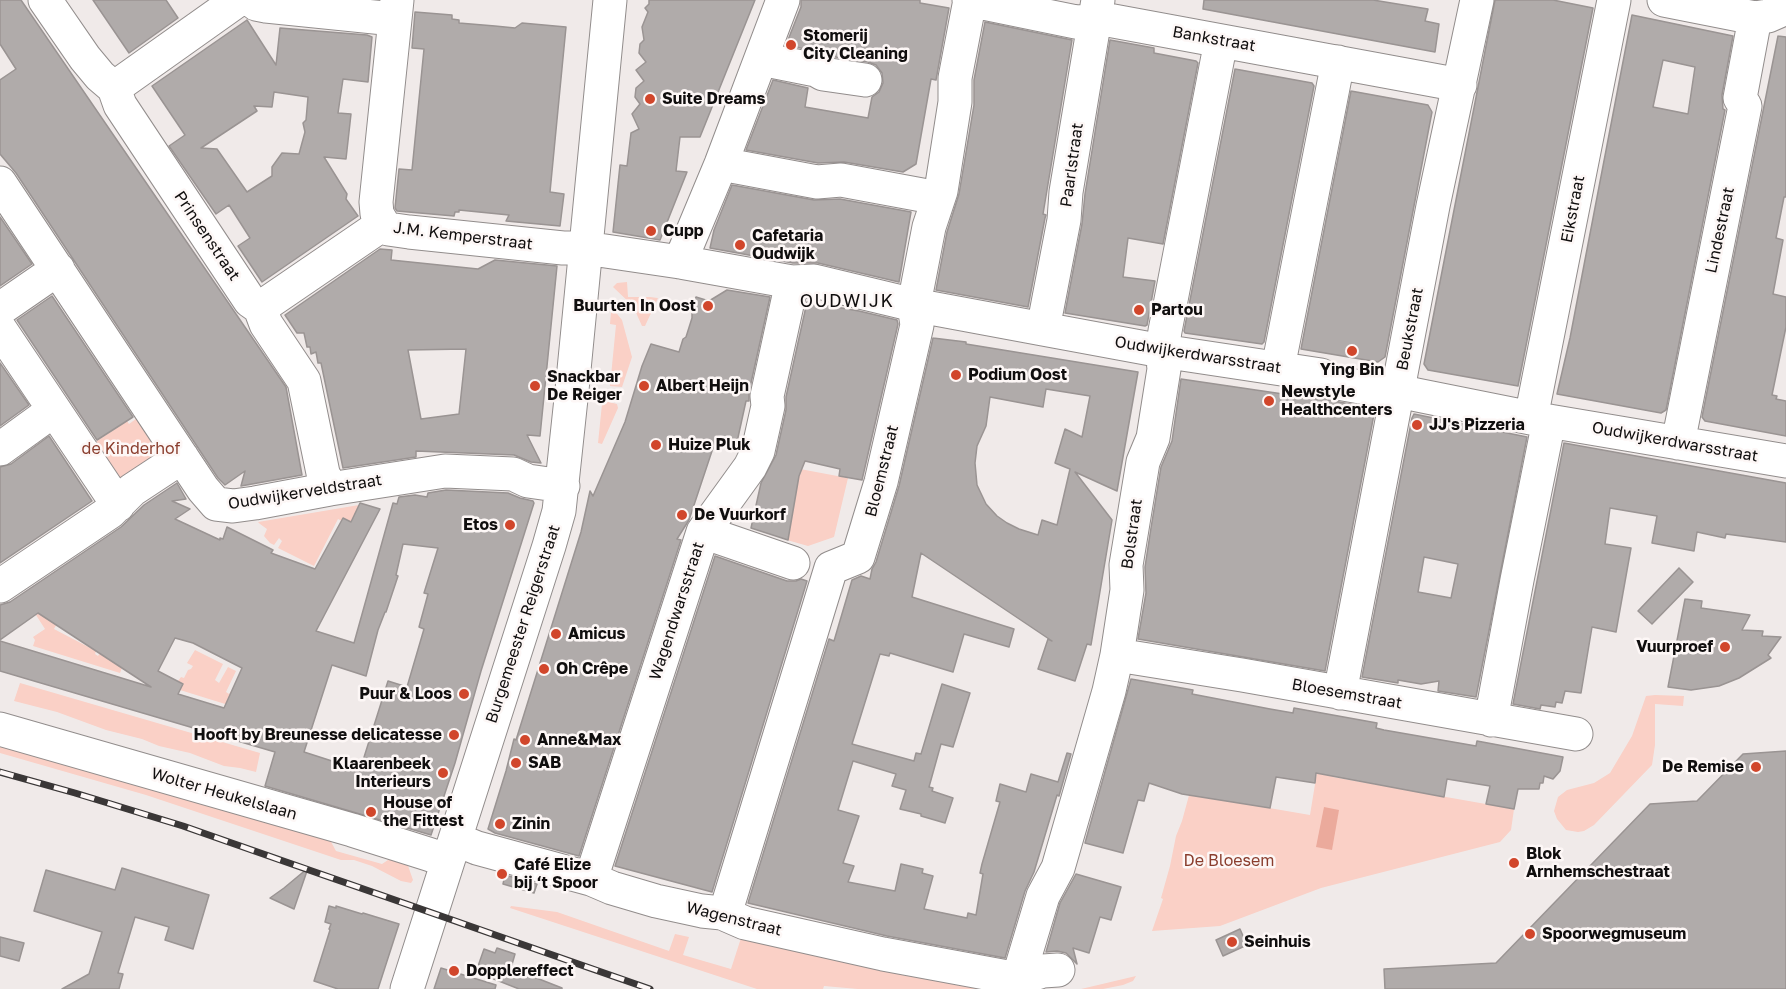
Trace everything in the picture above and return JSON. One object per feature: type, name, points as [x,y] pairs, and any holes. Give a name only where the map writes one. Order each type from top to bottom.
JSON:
[{"type":"street","name":"Prinsenstraat","points":[[45,0],[85,58],[114,88],[120,105],[250,300],[260,308],[266,324],[304,381],[323,473],[330,489]]},
{"type":"street","points":[[114,88],[238,0]]},
{"type":"street","points":[[252,0],[256,4],[266,6],[395,10],[376,202],[377,214],[382,224]]},
{"type":"street","points":[[585,248],[680,262],[721,164],[783,0]]},
{"type":"street","name":"Bankstraat","points":[[969,0],[1076,21],[1096,10],[1108,20],[1460,85]]},
{"type":"street","name":"Bloemstraat","points":[[725,914],[831,568],[858,557],[881,482],[917,325],[915,305],[929,227],[941,191],[955,102],[955,78],[969,0]]},
{"type":"street","name":"Beukstraat","points":[[1340,693],[1433,206],[1477,0]]},
{"type":"street","name":"Eikstraat","points":[[1491,720],[1517,580],[1540,419],[1614,0]]},
{"type":"street","points":[[1664,0],[1755,18],[1786,8]]},
{"type":"street","name":"Burgemeester Reigerstraat","points":[[407,989],[559,511],[608,1]]},
{"type":"street","name":"Paarlstraat","points":[[1043,329],[1064,220],[1066,192],[1096,10]]},
{"type":"street","name":"Lindestraat","points":[[1678,443],[1744,106],[1740,98],[1755,18]]},
{"type":"street","name":"Bolstraat","points":[[1018,979],[1043,896],[1058,868],[1109,691],[1117,655],[1127,590],[1126,564],[1143,462],[1153,438],[1164,369],[1162,351],[1221,41]]},
{"type":"street","points":[[761,59],[816,70],[823,74],[865,80]]},
{"type":"street","points":[[1278,368],[1338,62]]},
{"type":"street","points":[[721,164],[817,182],[841,180],[938,200]]},
{"type":"street","name":"Oudwijkerveldstraat","points":[[0,183],[216,504],[224,506],[244,504],[445,471],[513,474],[528,481],[562,486]]},
{"type":"street","name":"J.M. Kemperstraat","points":[[260,308],[382,224],[388,229],[409,232],[563,248],[585,248]]},
{"type":"street","name":"Oudwijkerdwarsstraat","points":[[680,262],[792,282],[814,281],[915,305],[1043,329],[1162,351],[1321,375],[1332,382],[1786,462]]},
{"type":"street","points":[[0,309],[58,269]]},
{"type":"street","name":"Wagendwarsstraat","points":[[591,879],[703,532],[750,466],[758,451],[768,406],[767,396],[792,282]]},
{"type":"street","points":[[0,329],[118,505]]},
{"type":"street","points":[[0,449],[54,410]]},
{"type":"street","points":[[0,586],[110,512],[132,490],[183,457]]},
{"type":"street","points":[[703,532],[793,563]]},
{"type":"street","name":"Bloesemstraat","points":[[1117,655],[1576,734]]},
{"type":"street","name":"Wolter Heukelslaan","points":[[0,729],[352,830],[431,855],[451,850]]},
{"type":"street","name":"Wagenstraat","points":[[451,850],[477,848],[591,879],[656,901],[725,914],[745,923],[872,951],[1018,979]]},
{"type":"street","points":[[1018,979],[1043,971],[1058,970]]},
{"type":"green space","points":[[627,282],[628,297],[658,298],[645,326],[642,326],[633,306],[613,287],[617,283]]},
{"type":"green space","points":[[614,310],[622,320],[632,357],[622,387],[610,386],[616,325],[610,324],[611,312]]},
{"type":"green space","points":[[605,401],[617,404],[618,408],[602,444],[598,443],[602,404]]},
{"type":"green space","name":"de Kinderhof","points":[[140,416],[166,457],[120,487],[91,445],[127,421],[129,424]]},
{"type":"green space","points":[[800,469],[848,478],[834,537],[808,546],[787,540]]},
{"type":"green space","points":[[359,505],[351,522],[343,518],[342,521],[338,519],[314,566],[278,548],[282,541],[279,538],[274,545],[270,543],[264,536],[267,529],[258,522]]},
{"type":"green space","points":[[75,589],[54,629],[96,651],[95,654],[98,656],[100,653],[123,665],[120,673],[33,646],[35,640],[33,637],[45,629],[36,615]]},
{"type":"green space","points":[[195,650],[223,664],[215,680],[219,683],[228,667],[236,671],[226,692],[229,694],[232,690],[251,700],[251,712],[180,690],[178,681],[181,677],[184,678],[193,666],[187,663]]},
{"type":"green space","points":[[20,683],[260,753],[256,772],[224,766],[190,753],[159,746],[57,712],[14,701]]},
{"type":"green space","points":[[1646,696],[1684,696],[1683,706],[1655,704],[1655,745],[1652,765],[1594,825],[1584,831],[1566,830],[1554,811],[1558,797],[1567,790],[1594,783],[1610,773],[1632,736]]},
{"type":"green space","points":[[0,734],[330,840],[336,851],[382,864],[394,856],[406,860],[413,880],[411,883],[401,881],[372,866],[354,860],[341,860],[146,795],[0,753]]},
{"type":"green space","name":"De Bloesem","points":[[1317,772],[1333,775],[1333,777],[1514,809],[1511,830],[1500,842],[1321,888],[1220,926],[1152,931],[1163,899],[1161,898],[1176,836],[1191,788],[1205,797],[1310,815]]},
{"type":"green space","points":[[511,906],[557,912],[669,951],[675,934],[689,937],[683,955],[731,969],[741,938],[995,989],[858,989],[824,986],[823,989],[757,989],[510,908]]},
{"type":"green space","points":[[1136,976],[1133,981],[1123,985],[1103,989],[1081,989]]},
{"type":"shaded area","points":[[1324,807],[1339,810],[1332,850],[1316,847]]},
{"type":"building","points":[[0,0],[21,0],[286,387],[302,475],[241,486],[245,471],[225,485],[218,478],[16,173],[0,154],[0,80],[16,69],[0,44]]},
{"type":"building","points":[[93,0],[166,0],[178,18],[129,53]]},
{"type":"building","points":[[649,0],[755,0],[700,137],[680,137],[676,171],[687,172],[660,240],[613,232],[620,165],[627,166],[631,133],[639,129],[632,114],[640,104],[635,97],[636,88],[644,81],[636,70],[646,62],[639,53],[640,44],[644,40],[642,27],[648,12],[645,8]]},
{"type":"building","points":[[801,0],[920,0],[920,3],[949,8],[936,80],[931,79],[916,164],[903,172],[844,162],[818,163],[746,150],[773,80],[808,88],[805,107],[868,118],[872,97],[879,92],[883,83],[882,73],[876,65],[786,45],[801,7]]},
{"type":"building","points":[[1204,0],[1373,0],[1428,9],[1425,21],[1439,24],[1435,52],[1203,9]]},
{"type":"building","points":[[1495,0],[1553,0],[1593,8],[1518,386],[1428,370],[1424,364]]},
{"type":"building","points":[[415,12],[452,15],[452,19],[459,20],[459,23],[515,28],[522,23],[566,27],[550,192],[564,194],[560,226],[506,221],[509,215],[459,210],[454,216],[397,211],[395,208],[399,169],[412,170],[424,49],[412,48]]},
{"type":"building","points":[[1632,15],[1733,36],[1722,95],[1725,110],[1666,410],[1661,413],[1557,394],[1570,338]],"holes":[[[1663,60],[1695,67],[1688,114],[1653,107]]]},
{"type":"building","points":[[247,20],[276,65],[280,28],[372,37],[368,82],[343,79],[338,113],[351,114],[346,159],[324,157],[347,194],[346,199],[358,216],[262,282],[238,246],[250,238],[229,205],[216,214],[169,146],[185,135],[152,86]],"holes":[[[274,92],[308,97],[306,120],[303,123],[305,132],[299,154],[282,153],[272,167],[272,176],[247,192],[217,149],[201,148],[257,111],[254,106],[272,107]]]},
{"type":"building","points":[[985,22],[1072,40],[1043,214],[1046,215],[1028,307],[936,290],[947,232],[959,194],[974,105],[974,80]]},
{"type":"building","points":[[1778,36],[1786,37],[1786,197],[1784,197],[1776,238],[1783,240],[1773,294],[1786,297],[1786,327],[1772,395],[1777,396],[1776,399],[1786,401],[1786,436],[1705,421],[1702,417]]},
{"type":"building","points":[[1110,40],[1154,48],[1154,53],[1198,63],[1163,244],[1128,238],[1123,277],[1155,281],[1145,326],[1065,313],[1082,224]]},
{"type":"building","points":[[1235,69],[1312,83],[1314,86],[1262,344],[1185,333],[1184,331]]},
{"type":"building","points":[[1351,91],[1428,105],[1432,112],[1385,357],[1378,362],[1301,349]]},
{"type":"building","points":[[732,185],[814,200],[840,199],[911,212],[899,282],[818,263],[793,263],[710,248],[714,230]]},
{"type":"building","points":[[0,217],[32,264],[0,286]]},
{"type":"building","points":[[380,249],[392,250],[391,260],[478,269],[495,260],[557,266],[540,436],[527,435],[541,463],[531,462],[514,455],[416,451],[416,457],[343,468],[321,363],[318,363],[316,352],[311,354],[310,347],[307,347],[304,333],[297,333],[285,315]],"holes":[[[466,349],[459,414],[421,419],[408,350]]]},
{"type":"building","points":[[727,290],[770,297],[749,401],[746,401],[737,442],[717,436],[689,520],[677,539],[681,540],[579,856],[495,833],[488,829],[514,739],[516,740],[581,532],[590,491],[593,496],[625,422],[651,344],[679,352],[692,318],[692,308],[696,297],[709,301]]},
{"type":"building","points":[[52,296],[133,417],[97,440],[17,320]]},
{"type":"building","points":[[807,302],[897,320],[898,324],[862,480],[839,476],[840,469],[805,461],[799,476],[788,540],[751,528],[761,483],[776,455]]},
{"type":"building","points":[[933,338],[1138,372],[1117,491],[1075,472],[1112,520],[1091,645],[1087,644],[1075,681],[1038,669],[1048,639],[1052,641],[921,553],[912,597],[1014,629],[1009,647],[964,634],[953,672],[890,653],[889,656],[880,654],[852,744],[914,761],[916,753],[921,754],[942,684],[970,693],[953,747],[941,744],[929,787],[933,788],[932,791],[953,798],[945,823],[900,809],[906,790],[892,786],[896,774],[853,761],[838,810],[859,816],[843,863],[854,866],[848,882],[895,891],[901,864],[923,869],[922,873],[933,876],[924,909],[967,918],[968,913],[976,915],[983,874],[980,873],[1000,802],[996,801],[1000,784],[1026,792],[1031,774],[1058,782],[1067,753],[1071,754],[1005,958],[887,936],[748,903],[829,639],[834,641],[852,580],[861,576],[870,579],[899,486]],"holes":[[[1046,389],[1090,396],[1082,437],[1065,429],[1055,463],[1070,469],[1057,525],[1042,520],[1038,535],[1019,529],[997,516],[986,504],[977,485],[975,463],[977,446],[986,426],[990,397],[1043,407]]]},
{"type":"building","points":[[0,363],[29,405],[0,426]]},
{"type":"building","points":[[1181,379],[1317,399],[1318,396],[1375,409],[1325,671],[1138,639],[1146,593],[1145,567],[1161,467],[1172,441]]},
{"type":"building","points":[[1414,414],[1527,437],[1476,697],[1438,691],[1439,681],[1421,684],[1398,680],[1398,683],[1362,677]],"holes":[[[1424,557],[1458,564],[1451,598],[1418,592]]]},
{"type":"building","points":[[49,436],[92,501],[0,563],[0,467],[11,464]]},
{"type":"building","points":[[1564,443],[1786,483],[1786,542],[1726,534],[1725,538],[1697,532],[1694,551],[1652,543],[1657,516],[1610,508],[1605,544],[1631,548],[1616,632],[1592,627],[1581,693],[1565,691],[1562,703],[1556,702],[1555,707],[1541,705],[1540,709],[1513,704]]},
{"type":"building","points":[[177,483],[186,499],[172,501],[190,509],[175,519],[220,540],[220,538],[223,539],[227,527],[273,550],[271,553],[315,569],[343,518],[351,522],[360,503],[380,509],[316,631],[354,643],[393,503],[397,504],[399,497],[415,495],[427,497],[428,493],[446,490],[508,493],[533,501],[455,763],[431,835],[265,786],[275,752],[0,671],[0,641],[151,687],[38,613],[0,640],[0,605],[10,602],[121,527],[144,505]],"holes":[[[403,544],[438,548],[424,593],[428,594],[419,627],[424,629],[407,687],[388,681],[360,770],[304,752],[332,665],[366,676],[378,630],[398,576],[396,575]],[[175,638],[193,643],[242,668],[224,708],[178,694],[183,684],[158,671]]]},
{"type":"building","points":[[715,556],[787,581],[801,579],[807,581],[712,892],[615,866]]},
{"type":"building","points":[[1679,568],[1693,582],[1652,624],[1638,611]]},
{"type":"building","name":"Vuurproef","points":[[1685,599],[1702,601],[1701,608],[1750,615],[1742,630],[1763,631],[1762,636],[1781,637],[1768,655],[1771,658],[1739,678],[1719,686],[1691,690],[1668,687]]},
{"type":"building","points":[[1131,679],[1193,690],[1192,694],[1270,709],[1293,713],[1294,708],[1377,723],[1376,728],[1384,730],[1476,746],[1477,741],[1563,757],[1560,771],[1553,779],[1544,776],[1539,789],[1518,789],[1514,809],[1486,804],[1490,786],[1447,779],[1444,797],[1316,773],[1315,783],[1276,777],[1270,808],[1182,794],[1149,783],[1144,801],[1138,800],[1123,853],[1085,843]]},
{"type":"building","points":[[1786,751],[1786,989],[1385,989],[1384,969],[1496,963],[1650,804],[1697,801],[1743,754]]},
{"type":"building","points":[[122,868],[209,895],[193,949],[165,940],[169,927],[135,917],[118,973],[123,974],[119,989],[62,989],[89,974],[102,932],[34,911],[46,870],[115,890]]},
{"type":"building","points":[[308,868],[294,909],[270,898],[284,888]]},
{"type":"building","points":[[1076,874],[1121,887],[1111,920],[1100,917],[1089,953],[1073,948],[1077,964],[1066,953],[1046,952],[1060,903]]},
{"type":"building","points":[[505,875],[537,884],[534,893],[503,884]]},
{"type":"building","points":[[329,906],[399,924],[378,989],[338,989],[314,981],[330,930],[331,924],[325,922]]},
{"type":"building","name":"Seinhuis","points":[[1240,929],[1247,945],[1223,956],[1216,940]]},
{"type":"building","points":[[0,937],[24,943],[19,961],[0,956]]},
{"type":"building","points":[[497,948],[515,954],[511,968],[562,989],[519,989],[476,972],[484,949],[495,953]]},
{"type":"building","points":[[441,968],[496,985],[495,989],[434,989]]},
{"type":"railway","points":[[0,772],[183,826],[650,989]]},
{"type":"place","name":"Stomerij City Cleaning","points":[[791,45]]},
{"type":"place","name":"Suite Dreams","points":[[650,99]]},
{"type":"place","name":"Cupp","points":[[651,231]]},
{"type":"place","name":"Cafetaria Oudwijk","points":[[740,245]]},
{"type":"place","name":"Buurten In Oost","points":[[708,306]]},
{"type":"place","name":"Partou","points":[[1139,310]]},
{"type":"place","name":"Ying Bin","points":[[1352,351]]},
{"type":"place","name":"Podium Oost","points":[[956,375]]},
{"type":"place","name":"Snackbar De Reiger","points":[[535,386]]},
{"type":"place","name":"Albert Heijn","points":[[644,386]]},
{"type":"place","name":"Newstyle Healthcenters","points":[[1269,401]]},
{"type":"place","name":"JJ's Pizzeria","points":[[1417,425]]},
{"type":"place","name":"Huize Pluk","points":[[656,445]]},
{"type":"place","name":"De Vuurkorf","points":[[682,515]]},
{"type":"place","name":"Etos","points":[[510,525]]},
{"type":"place","name":"Amicus","points":[[556,634]]},
{"type":"place","name":"Vuurproef","points":[[1725,647]]},
{"type":"place","name":"Oh Crêpe","points":[[544,669]]},
{"type":"place","name":"Puur & Loos","points":[[464,694]]},
{"type":"place","name":"Hooft by Breunesse delicatesse","points":[[454,735]]},
{"type":"place","name":"Anne&Max","points":[[525,740]]},
{"type":"place","name":"SAB","points":[[516,763]]},
{"type":"place","name":"De Remise","points":[[1756,767]]},
{"type":"place","name":"Klaarenbeek Interieurs","points":[[443,773]]},
{"type":"place","name":"House of the Fittest","points":[[371,812]]},
{"type":"place","name":"Zinin","points":[[500,824]]},
{"type":"place","name":"Blok Arnhemschestraat","points":[[1514,863]]},
{"type":"place","name":"Café Elize bij ‘t Spoor","points":[[502,874]]},
{"type":"place","name":"Spoorwegmuseum","points":[[1530,934]]},
{"type":"place","name":"Seinhuis","points":[[1232,942]]},
{"type":"place","name":"Dopplereffect","points":[[454,971]]},
{"type":"district","name":"OUDWIJK","points":[[847,301]]}]
